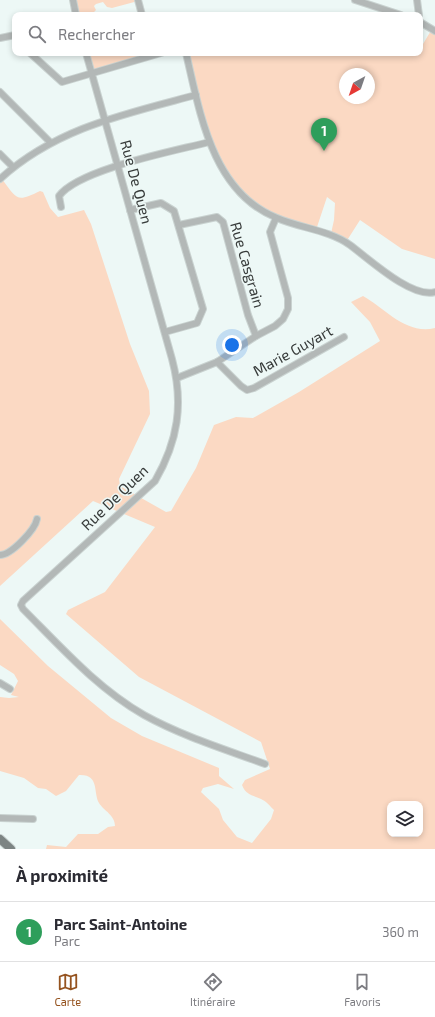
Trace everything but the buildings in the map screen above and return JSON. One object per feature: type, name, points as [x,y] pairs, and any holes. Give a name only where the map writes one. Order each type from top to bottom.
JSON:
[{"type":"main road","points":[[0,839],[11,849]]},
{"type":"street","points":[[73,0],[75,12]]},
{"type":"street","points":[[138,0],[141,12]]},
{"type":"street","points":[[355,0],[392,12]]},
{"type":"street","points":[[417,0],[419,12]]},
{"type":"street","points":[[423,24],[435,31]]},
{"type":"street","points":[[0,38],[12,37]]},
{"type":"street","points":[[33,56],[62,82],[145,56]]},
{"type":"street","name":"Rue De Quen","points":[[87,56],[106,119],[177,378],[179,409],[177,428],[164,465],[155,481],[23,601],[21,605],[23,609],[89,676],[144,715],[181,732],[265,764]]},
{"type":"street","points":[[187,56],[209,142],[224,173],[242,195],[258,208],[276,218],[325,233],[346,242],[409,288],[431,294],[435,292]]},
{"type":"street","points":[[0,92],[50,142]]},
{"type":"street","points":[[0,179],[50,142],[106,119],[196,95]]},
{"type":"street","points":[[61,208],[59,196],[63,191],[88,175],[209,142]]},
{"type":"street","points":[[0,154],[13,168]]},
{"type":"street","points":[[130,210],[161,203],[174,210],[203,309],[196,323],[165,332]]},
{"type":"street","name":"Rue Casgrain","points":[[179,226],[211,217],[217,217],[223,222],[248,315],[256,336]]},
{"type":"street","points":[[177,378],[217,362],[283,319],[288,308],[288,298],[286,286],[270,232],[276,218]]},
{"type":"street","name":"Marie Guyart","points":[[217,362],[241,386],[248,390],[344,337]]},
{"type":"street","points":[[0,555],[8,554],[31,532],[37,519]]},
{"type":"street","points":[[0,683],[10,689]]},
{"type":"street","points":[[0,818],[33,819]]},
{"type":"shaded area","points":[[73,0],[138,0],[112,8],[107,7],[103,2],[94,6],[96,10],[94,12],[75,12]]},
{"type":"shaded area","points":[[432,29],[435,32],[435,259],[402,249],[360,220],[346,242],[330,238],[334,220],[335,203],[327,197],[315,233],[256,208],[215,159],[187,56],[423,56],[423,44]]},
{"type":"shaded area","points":[[87,56],[143,56],[92,72]]},
{"type":"shaded area","points":[[2,179],[14,195],[21,198],[40,191],[43,192],[50,208],[58,217],[84,210],[91,224],[130,344],[149,391],[150,414],[119,479],[120,486],[166,512],[171,511],[196,468],[214,425],[236,417],[253,418],[299,392],[380,341],[370,322],[351,302],[363,296],[397,320],[415,328],[435,328],[435,849],[46,849],[47,845],[66,847],[78,834],[98,834],[108,827],[115,826],[115,822],[99,803],[95,785],[90,778],[86,776],[79,775],[66,791],[56,796],[46,789],[38,788],[24,778],[0,771],[0,697],[19,697],[11,695],[18,681],[14,674],[0,665],[0,619],[48,666],[111,718],[142,736],[219,768],[219,776],[234,789],[218,784],[203,788],[201,792],[219,809],[223,820],[237,837],[252,843],[271,819],[274,810],[265,801],[247,793],[242,785],[245,780],[270,769],[261,742],[139,677],[66,614],[68,610],[105,592],[155,527],[93,501],[0,586],[0,181]]},
{"type":"place","name":"Parc Saint-Antoine","points":[[324,151]]}]
